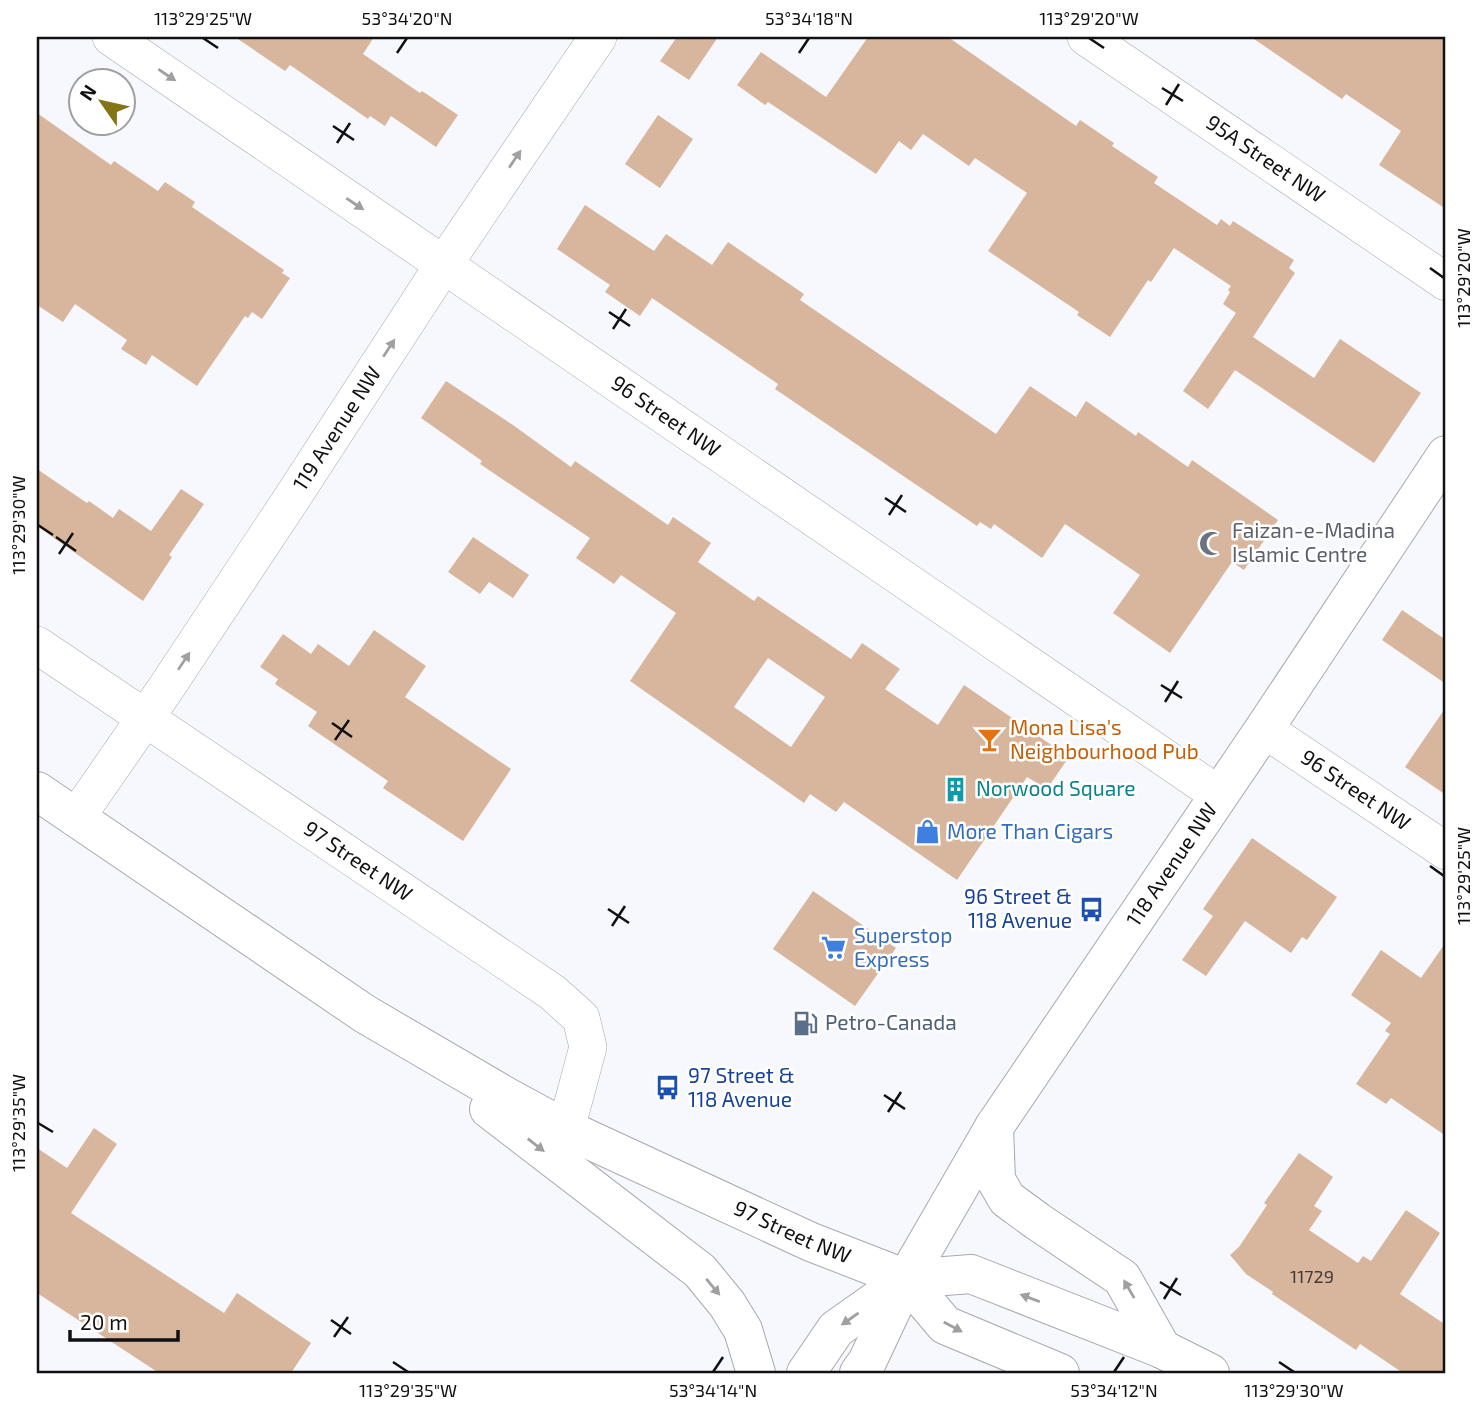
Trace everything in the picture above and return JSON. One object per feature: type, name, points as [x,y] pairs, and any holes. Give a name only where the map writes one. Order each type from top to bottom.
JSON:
[{"type":"main road","name":"118 Avenue NW","points":[[859,1373],[867,1362],[906,1279],[994,1126],[1264,729],[1446,455]]},
{"type":"main road","name":"97 Street NW","points":[[37,791],[365,1014],[566,1129],[811,1242],[906,1279],[971,1274],[1162,1349],[1210,1373]]},
{"type":"main road","points":[[365,1014],[700,1271],[727,1304],[743,1330],[756,1373]]},
{"type":"main road","points":[[994,1126],[996,1180],[1007,1199],[1122,1278],[1162,1349]]},
{"type":"main road","name":"118 Avenue NW","points":[[806,1373],[836,1329],[906,1279]]},
{"type":"main road","name":"97 Street NW","points":[[906,1279],[945,1325],[1060,1373]]},
{"type":"street","name":"96 Street NW","points":[[111,37],[1219,795]]},
{"type":"street","name":"119 Avenue NW","points":[[76,818],[292,498],[435,259],[598,37]]},
{"type":"street","name":"95A Street NW","points":[[1086,37],[1446,282]]},
{"type":"street","name":"97 Street NW","points":[[37,645],[552,992],[581,1018],[588,1047],[566,1129]]},
{"type":"street","name":"96 Street NW","points":[[1264,729],[1446,851]]},
{"type":"building","points":[[235,37],[374,37],[363,54],[458,115],[436,147],[391,116],[385,126],[370,116],[368,119],[290,65],[285,71]]},
{"type":"building","points":[[677,37],[718,37],[689,80],[660,61]]},
{"type":"building","points":[[868,37],[948,37],[1076,126],[1080,120],[1114,143],[1112,146],[1158,177],[1154,183],[1217,225],[1221,219],[1230,226],[1233,221],[1294,260],[1289,268],[1295,273],[1253,337],[1314,378],[1340,339],[1421,393],[1374,463],[1235,370],[1208,409],[1183,391],[1236,313],[1223,304],[1231,286],[1174,248],[1151,282],[1148,280],[1110,337],[1077,315],[1079,312],[988,251],[1027,193],[975,158],[969,166],[923,134],[911,150],[899,141],[876,174],[768,102],[765,105],[737,85],[761,52],[826,97]]},
{"type":"building","points":[[1251,37],[1446,37],[1446,209],[1379,165],[1401,131],[1346,94],[1342,99]]},
{"type":"building","points":[[37,113],[66,136],[111,165],[114,161],[158,191],[165,182],[195,202],[192,207],[284,270],[282,273],[290,278],[262,319],[252,312],[248,318],[245,316],[197,386],[152,355],[146,365],[121,349],[127,340],[75,304],[63,322],[37,305]]},
{"type":"building","points":[[658,115],[693,139],[660,188],[625,164]]},
{"type":"building","points":[[585,205],[654,251],[666,234],[712,265],[728,242],[804,294],[800,300],[996,434],[1030,386],[1076,417],[1086,401],[1136,436],[1138,432],[1188,467],[1192,460],[1278,520],[1244,570],[1232,562],[1170,653],[1113,613],[1140,575],[1065,524],[1042,558],[994,524],[991,529],[980,522],[977,526],[775,389],[778,384],[652,298],[640,316],[605,292],[610,285],[557,249]]},
{"type":"building","points":[[446,381],[571,467],[575,461],[668,525],[673,517],[711,543],[698,562],[754,601],[758,596],[851,659],[862,643],[900,669],[885,689],[938,725],[964,685],[1069,757],[1047,789],[1027,777],[957,880],[844,802],[836,812],[810,794],[804,803],[630,681],[676,613],[621,575],[614,584],[576,558],[590,538],[480,464],[482,461],[421,418]],"holes":[[[768,658],[825,697],[791,747],[734,707]]]},
{"type":"building","points":[[37,469],[113,518],[119,509],[151,531],[181,489],[204,504],[169,555],[172,557],[143,601],[37,526]]},
{"type":"building","points":[[473,537],[529,575],[513,598],[489,582],[480,594],[448,572]]},
{"type":"building","points":[[1402,610],[1446,640],[1446,684],[1382,640]]},
{"type":"building","points":[[374,630],[426,666],[405,697],[511,769],[463,841],[383,788],[388,781],[308,726],[317,712],[275,684],[278,679],[260,667],[283,634],[311,654],[318,644],[349,666]]},
{"type":"building","points":[[1446,707],[1446,795],[1405,767]]},
{"type":"building","points":[[1252,838],[1337,897],[1307,940],[1302,937],[1291,953],[1245,921],[1206,976],[1182,960],[1213,916],[1203,909]]},
{"type":"building","name":"Superstop Express","points":[[813,891],[896,948],[855,1006],[773,949]]},
{"type":"building","points":[[1446,942],[1446,1136],[1391,1098],[1386,1104],[1356,1084],[1390,1034],[1385,1031],[1391,1023],[1351,995],[1381,950],[1421,978]]},
{"type":"building","points":[[94,1128],[117,1144],[71,1213],[224,1313],[237,1293],[311,1343],[291,1373],[159,1373],[37,1293],[37,1148],[67,1168]]},
{"type":"building","points":[[1299,1153],[1333,1177],[1314,1206],[1322,1211],[1309,1230],[1358,1263],[1363,1256],[1371,1261],[1406,1210],[1440,1233],[1400,1294],[1446,1325],[1446,1373],[1403,1373],[1360,1344],[1356,1350],[1272,1294],[1273,1292],[1246,1274],[1230,1255],[1239,1247],[1267,1205],[1264,1203]]},
{"type":"place","name":"Faizan-e-Madina Islamic Centre","points":[[1212,543]]},
{"type":"place","name":"Mona Lisa's Neighbourhood Pub","points":[[990,740]]},
{"type":"place","name":"Norwood Square","points":[[956,789]]},
{"type":"place","name":"More Than Cigars","points":[[927,832]]},
{"type":"place","name":"96 Street & 118 Avenue","points":[[1092,909]]},
{"type":"place","name":"Superstop Express","points":[[834,948]]},
{"type":"place","name":"Petro-Canada","points":[[805,1023]]},
{"type":"place","name":"97 Street & 118 Avenue","points":[[668,1088]]}]
